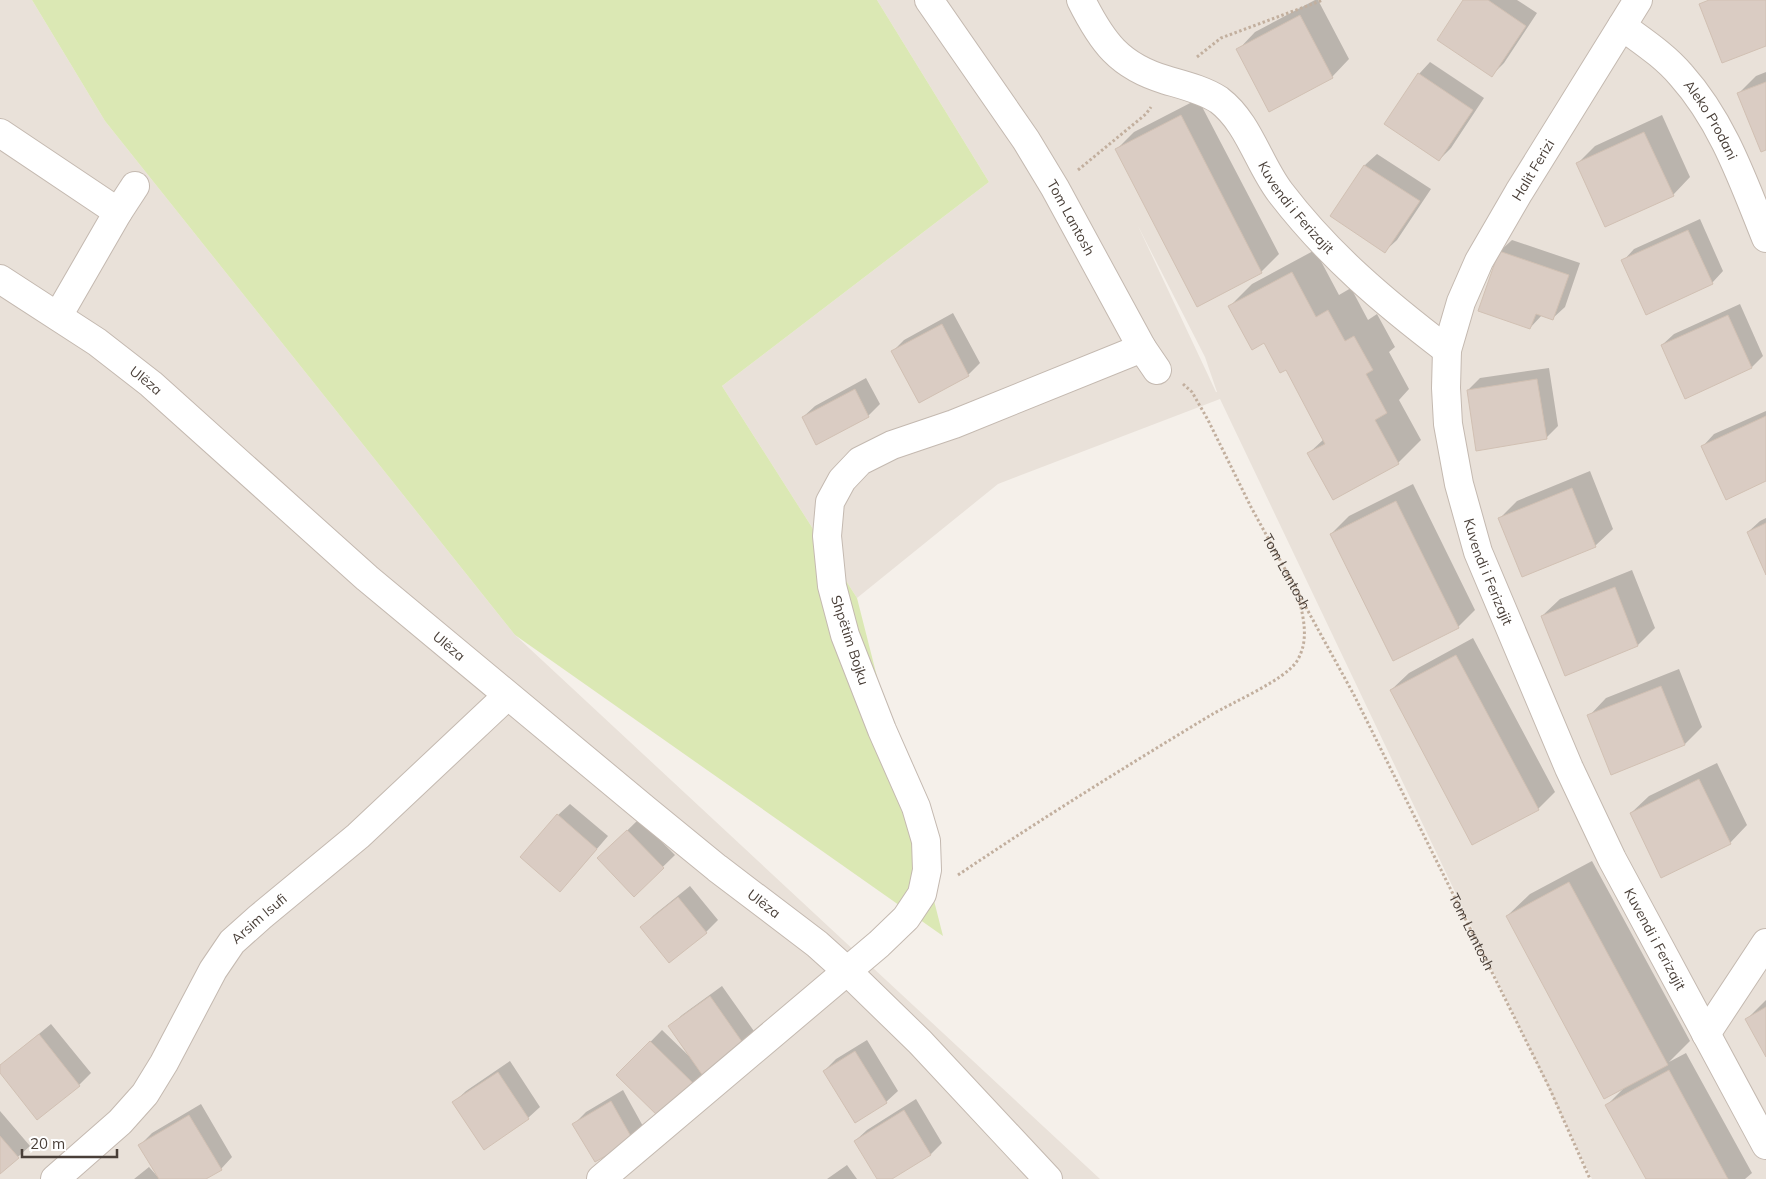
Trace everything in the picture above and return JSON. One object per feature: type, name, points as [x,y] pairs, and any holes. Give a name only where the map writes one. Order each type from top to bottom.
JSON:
[{"type":"street","name":"Tom Lantosh","points":[[929,0],[1026,140],[1055,188],[1142,348],[1157,370]]},
{"type":"street","name":"Kuvendi i Ferizajit","points":[[1081,0],[1096,29],[1108,46],[1123,59],[1153,76],[1195,89],[1219,100],[1234,115],[1248,135],[1278,190],[1307,226],[1341,262],[1393,309],[1447,350],[1446,388],[1448,424],[1459,484],[1478,552],[1566,759],[1612,859],[1766,1145]]},
{"type":"street","name":"Halit Ferizi","points":[[1447,350],[1461,302],[1479,261],[1519,192],[1638,0]]},
{"type":"street","name":"Aleko Prodani","points":[[1622,26],[1660,54],[1681,74],[1699,97],[1717,125],[1766,238]]},
{"type":"street","points":[[0,133],[118,212]]},
{"type":"street","points":[[58,316],[135,186]]},
{"type":"street","name":"Ulëza","points":[[0,279],[97,342],[151,384],[318,535],[508,696],[717,868],[780,915],[847,971],[926,1049],[1048,1179]]},
{"type":"street","name":"Shpëtim Bojku","points":[[847,971],[906,918],[922,894],[927,860],[926,841],[916,807],[882,730],[845,635],[832,586],[827,536],[830,502],[842,480],[860,462],[892,445],[954,424],[1142,348]]},
{"type":"street","name":"Arsim Isufi","points":[[55,1179],[120,1122],[145,1094],[164,1063],[213,970],[232,942],[358,836],[508,696]]},
{"type":"street","points":[[1706,1034],[1766,943]]},
{"type":"street","points":[[601,1179],[847,971]]},
{"type":"path","name":"Tom Lantosh","points":[[1157,370],[1176,377],[1192,392],[1208,420],[1250,507],[1354,695],[1540,1070],[1590,1179]]},
{"type":"path","points":[[955,876],[1113,774],[1226,706],[1281,677],[1296,662],[1304,644],[1305,624],[1298,593]]},
{"type":"shaded area","points":[[0,0],[32,0],[105,121],[515,635],[1100,1179],[0,1179]]},
{"type":"shaded area","points":[[877,0],[1766,0],[1766,1179],[1592,1179],[1220,399],[998,484],[857,598],[722,386],[989,182]],"holes":[[[1138,226],[1205,357],[1217,392]]]},
{"type":"green space","points":[[32,0],[877,0],[989,182],[722,386],[857,598],[943,936],[515,635],[105,121]]},
{"type":"building","points":[[1463,0],[1488,0],[1526,26],[1492,77],[1437,40]]},
{"type":"building","points":[[1709,0],[1766,0],[1766,46],[1722,63],[1699,4]]},
{"type":"building","points":[[1300,15],[1333,78],[1269,112],[1236,49]]},
{"type":"building","points":[[1418,73],[1473,110],[1439,161],[1384,124]]},
{"type":"building","points":[[1766,82],[1766,150],[1761,152],[1737,93]]},
{"type":"building","points":[[1181,115],[1262,273],[1197,307],[1115,149]]},
{"type":"building","points":[[1644,132],[1674,196],[1605,227],[1576,163]]},
{"type":"building","points":[[1364,165],[1420,201],[1385,253],[1330,216]]},
{"type":"building","points":[[1688,230],[1713,284],[1646,315],[1621,260]]},
{"type":"building","points":[[1499,251],[1569,275],[1553,320],[1536,314],[1530,329],[1478,311]]},
{"type":"building","points":[[1292,272],[1316,317],[1328,310],[1345,341],[1354,336],[1373,370],[1366,374],[1387,413],[1375,420],[1399,464],[1333,500],[1307,453],[1325,444],[1286,370],[1280,373],[1264,343],[1252,350],[1228,306]]},
{"type":"building","points":[[1728,315],[1752,368],[1685,399],[1661,345]]},
{"type":"building","points":[[942,324],[969,376],[919,403],[891,351]]},
{"type":"building","points":[[1537,379],[1547,439],[1476,451],[1467,390]]},
{"type":"building","points":[[855,389],[869,417],[816,445],[802,417]]},
{"type":"building","points":[[1766,416],[1766,481],[1726,500],[1701,446]]},
{"type":"building","points":[[1572,488],[1596,547],[1522,577],[1498,518]]},
{"type":"building","points":[[1396,501],[1459,628],[1393,661],[1330,534]]},
{"type":"building","points":[[1766,523],[1766,575],[1747,532]]},
{"type":"building","points":[[1615,587],[1638,646],[1565,676],[1541,616]]},
{"type":"building","points":[[1456,655],[1539,810],[1472,845],[1390,690]]},
{"type":"building","points":[[1661,686],[1685,745],[1611,775],[1587,715]]},
{"type":"building","points":[[1699,779],[1731,844],[1661,878],[1630,813]]},
{"type":"building","points":[[557,814],[597,849],[560,892],[520,857]]},
{"type":"building","points":[[627,830],[664,868],[634,897],[597,858]]},
{"type":"building","points":[[1569,882],[1668,1065],[1604,1099],[1506,916]]},
{"type":"building","points":[[678,897],[707,933],[669,963],[640,927]]},
{"type":"building","points":[[710,996],[745,1046],[703,1076],[668,1026]]},
{"type":"building","points":[[1766,1007],[1766,1057],[1745,1019]]},
{"type":"building","points":[[39,1034],[80,1086],[37,1120],[0,1073],[0,1065]]},
{"type":"building","points":[[650,1041],[696,1086],[662,1120],[616,1075]]},
{"type":"building","points":[[855,1051],[887,1103],[855,1123],[823,1071]]},
{"type":"building","points":[[1669,1070],[1728,1179],[1646,1179],[1605,1105]]},
{"type":"building","points":[[498,1072],[529,1119],[484,1150],[452,1102]]},
{"type":"building","points":[[611,1101],[633,1140],[595,1162],[572,1124]]},
{"type":"building","points":[[904,1110],[931,1155],[892,1179],[877,1179],[854,1141]]},
{"type":"building","points":[[189,1115],[222,1170],[206,1179],[159,1179],[138,1145]]},
{"type":"building","points":[[0,1136],[19,1158],[0,1174]]}]
